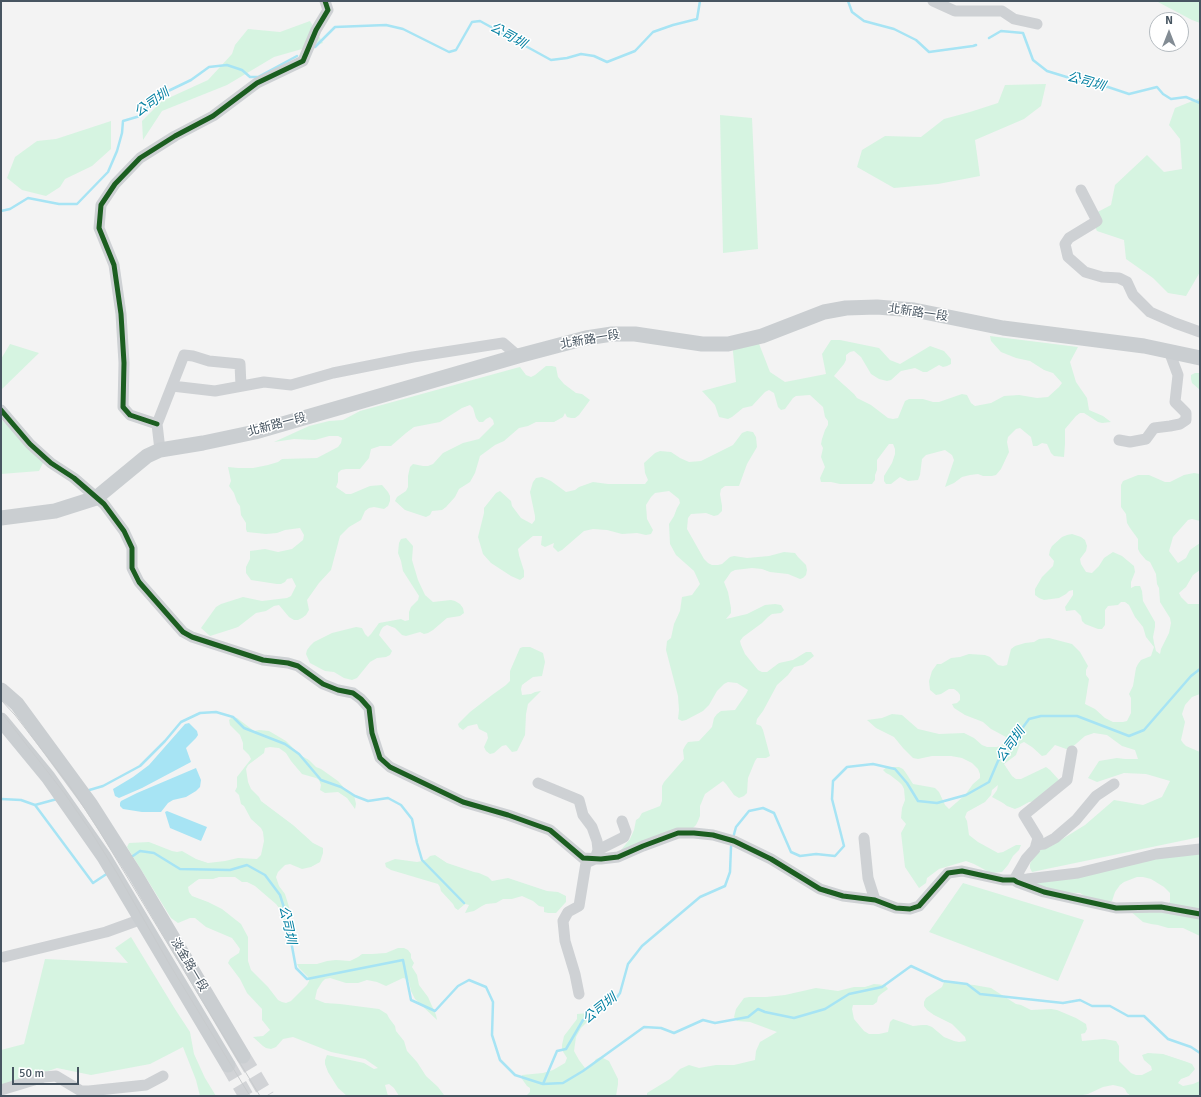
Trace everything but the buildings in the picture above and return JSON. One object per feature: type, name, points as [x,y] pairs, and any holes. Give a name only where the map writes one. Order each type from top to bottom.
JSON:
[{"type":"main road","name":"北新路一段","points":[[1,518],[55,511],[96,498],[147,456],[160,450],[255,432],[518,356],[586,338],[612,334],[635,334],[702,344],[728,344],[762,336],[824,312],[846,308],[877,307],[914,310],[1003,328],[1144,346],[1200,358]]},
{"type":"main road","name":"淡金路一段","points":[[1,690],[17,704],[91,805],[135,874],[243,1056]]},
{"type":"main road","name":"淡金路一段","points":[[1,720],[48,777],[104,857],[228,1066]]},
{"type":"street","points":[[157,424],[130,415],[123,407],[124,363],[121,314],[114,265],[99,228],[102,205],[115,184],[140,158],[175,136],[214,116],[257,83],[303,61],[316,30],[328,10],[325,1]]},
{"type":"street","points":[[933,1],[955,11],[1002,11],[1014,19],[1037,24]]},
{"type":"street","points":[[1081,190],[1097,221],[1069,238],[1065,244],[1068,258],[1085,272],[1102,277],[1119,278],[1127,282],[1133,295],[1150,312],[1200,332]]},
{"type":"street","points":[[172,386],[215,391],[264,382],[291,385],[339,371],[413,357],[503,343],[518,356]]},
{"type":"street","points":[[1119,440],[1130,442],[1146,439],[1154,428],[1180,424],[1186,420],[1186,413],[1175,402],[1178,375],[1169,351]]},
{"type":"street","points":[[160,450],[157,424],[184,355],[209,361],[240,364],[241,386]]},
{"type":"street","points":[[1,410],[30,444],[51,462],[74,478],[104,504],[126,536],[132,548],[132,568],[139,582],[183,632],[192,637],[263,660],[288,663],[298,666],[323,684],[338,690],[353,693],[369,708],[372,733],[380,758],[390,767],[463,802],[508,814],[550,830],[583,858],[596,855]]},
{"type":"street","points":[[1014,880],[1026,859],[1035,849],[1038,838],[1024,815],[1067,780],[1072,751]]},
{"type":"street","points":[[538,783],[578,800],[583,815],[592,827],[597,841],[596,855]]},
{"type":"street","points":[[1036,845],[1044,844],[1055,838],[1076,820],[1096,796],[1114,784]]},
{"type":"street","points":[[579,994],[575,974],[565,941],[563,921],[568,912],[578,906],[586,863],[624,838],[626,832],[622,821]]},
{"type":"street","points":[[596,855],[601,859],[618,857],[642,846],[678,833],[714,835],[730,840],[771,859],[820,889],[843,896],[875,900],[896,908],[910,909],[919,906],[948,873],[962,871],[1003,880],[1027,879],[1078,873],[1156,854],[1200,849]]},
{"type":"street","points":[[864,838],[868,878],[875,900]]},
{"type":"street","points":[[1014,880],[1044,892],[1116,908],[1161,907],[1200,914]]},
{"type":"street","points":[[4,957],[106,932],[142,919]]},
{"type":"street","points":[[1,1090],[44,1076],[56,1076],[81,1090],[89,1091],[146,1085],[163,1076]]},
{"type":"green space","points":[[1156,1],[1200,1],[1200,23],[1189,18],[1189,12],[1177,12]]},
{"type":"green space","points":[[310,21],[323,43],[274,57],[227,85],[162,111],[143,140],[142,121],[162,101],[208,80],[232,54],[235,45],[248,29],[280,32]]},
{"type":"green space","points":[[1046,84],[1041,106],[1024,119],[975,140],[980,176],[938,184],[894,188],[857,167],[862,150],[885,136],[921,137],[944,119],[998,103],[1005,85]]},
{"type":"green space","points":[[1200,98],[1200,272],[1186,296],[1168,293],[1153,278],[1126,259],[1124,240],[1097,231],[1090,216],[1111,205],[1115,185],[1147,155],[1164,172],[1182,169],[1180,139],[1169,125],[1175,108]]},
{"type":"green space","points":[[720,115],[752,118],[758,249],[723,253]]},
{"type":"green space","points":[[111,121],[111,149],[92,166],[65,179],[60,187],[46,196],[22,190],[7,178],[15,157],[37,141],[56,139]]},
{"type":"green space","points":[[756,336],[770,372],[785,382],[826,374],[822,354],[831,340],[840,340],[879,348],[890,360],[900,364],[930,346],[944,351],[951,359],[951,364],[943,367],[939,365],[927,372],[923,372],[915,368],[901,371],[891,380],[887,381],[879,379],[871,374],[861,357],[854,351],[846,355],[844,364],[834,376],[857,398],[871,405],[888,418],[893,419],[898,418],[905,401],[909,399],[923,399],[939,402],[962,394],[967,395],[971,403],[975,406],[991,403],[1004,396],[1019,395],[1037,398],[1048,397],[1062,383],[1053,373],[1044,370],[1030,361],[1016,358],[1001,352],[991,341],[990,336],[1078,347],[1070,362],[1076,382],[1087,398],[1089,410],[1103,416],[1111,422],[1098,422],[1084,413],[1080,413],[1065,429],[1064,457],[1054,456],[1047,444],[1042,443],[1037,446],[1033,446],[1031,437],[1020,428],[1016,429],[1008,437],[1007,442],[1009,452],[1001,469],[996,475],[970,475],[962,477],[945,487],[954,460],[952,455],[945,450],[926,455],[922,459],[918,480],[908,481],[900,477],[891,484],[886,484],[884,481],[884,476],[892,463],[895,454],[893,444],[889,444],[877,460],[875,480],[872,484],[840,484],[821,482],[820,478],[825,467],[821,457],[823,448],[821,444],[828,421],[825,417],[823,407],[810,395],[796,396],[785,409],[781,410],[778,407],[774,393],[769,390],[765,392],[752,406],[743,408],[728,419],[719,417],[715,405],[702,391],[736,382],[732,342]]},
{"type":"green space","points":[[10,344],[39,353],[1,390],[1,359]]},
{"type":"green space","points":[[546,366],[556,367],[558,377],[564,384],[576,393],[582,394],[590,400],[579,415],[575,418],[571,418],[567,417],[565,413],[563,417],[554,422],[536,422],[519,428],[504,441],[495,445],[480,456],[475,473],[470,482],[459,489],[455,497],[446,507],[442,510],[432,511],[430,515],[426,517],[405,510],[395,501],[397,497],[406,491],[408,487],[410,467],[413,464],[428,466],[433,464],[443,453],[463,443],[479,439],[494,424],[493,420],[490,417],[483,422],[479,422],[473,408],[470,405],[462,408],[440,422],[414,427],[391,446],[380,446],[371,449],[369,458],[360,469],[346,469],[341,470],[338,473],[338,482],[336,487],[346,494],[351,494],[370,486],[382,485],[390,496],[390,501],[388,506],[384,509],[374,507],[369,508],[365,511],[361,520],[349,527],[340,536],[331,570],[319,583],[307,600],[309,610],[306,615],[298,620],[294,620],[289,617],[279,605],[266,611],[256,613],[238,627],[210,636],[201,628],[216,607],[221,604],[243,597],[262,601],[287,598],[291,596],[296,586],[292,578],[287,579],[281,584],[277,584],[251,580],[246,573],[246,567],[250,559],[250,551],[265,549],[278,552],[292,549],[303,540],[304,535],[300,528],[266,534],[247,532],[246,523],[241,515],[240,506],[229,486],[231,481],[228,467],[253,468],[278,462],[282,459],[317,458],[338,447],[342,438],[338,436],[329,436],[315,440],[294,439],[274,442],[309,426],[329,421],[343,420],[360,411],[520,367],[526,375],[531,377]]},
{"type":"green space","points":[[1200,373],[1200,390],[1192,383],[1191,375]]},
{"type":"green space","points":[[1,419],[44,461],[39,471],[1,474]]},
{"type":"green space","points":[[747,431],[753,432],[756,437],[757,447],[747,464],[739,486],[725,486],[721,489],[720,494],[722,511],[718,515],[714,516],[706,513],[691,514],[688,518],[687,529],[704,559],[712,565],[722,564],[730,557],[734,556],[747,558],[769,556],[784,552],[795,553],[806,565],[807,570],[806,575],[800,579],[788,574],[770,572],[762,569],[752,568],[735,570],[731,572],[724,582],[728,592],[731,608],[731,613],[726,619],[747,614],[765,605],[781,605],[784,610],[781,613],[772,614],[740,641],[745,654],[758,670],[762,672],[767,672],[779,663],[793,660],[806,652],[811,652],[814,656],[803,665],[794,667],[777,685],[757,719],[756,724],[761,726],[763,730],[770,756],[766,758],[757,758],[755,761],[748,778],[747,793],[739,798],[734,795],[723,781],[705,794],[700,806],[700,816],[693,828],[621,850],[630,839],[636,820],[642,813],[660,806],[662,801],[662,786],[684,759],[683,750],[688,742],[699,741],[712,727],[714,718],[721,711],[735,710],[748,690],[737,683],[728,682],[717,691],[709,705],[703,711],[686,720],[682,721],[678,719],[678,696],[666,650],[667,641],[671,638],[674,624],[680,611],[682,597],[692,595],[700,584],[694,571],[676,555],[670,544],[669,524],[680,503],[679,499],[669,491],[655,493],[651,497],[646,505],[647,519],[653,530],[651,534],[622,534],[607,530],[593,529],[584,531],[558,552],[553,547],[554,543],[545,547],[541,545],[542,536],[533,536],[518,549],[524,571],[524,577],[520,580],[491,563],[483,554],[478,537],[484,508],[496,493],[500,491],[511,501],[512,506],[521,518],[532,524],[535,520],[535,516],[530,492],[536,478],[542,477],[551,481],[566,492],[575,490],[593,482],[608,484],[645,484],[648,480],[645,473],[644,463],[655,453],[660,451],[671,452],[689,462],[701,461],[733,445],[742,433]]},
{"type":"green space","points":[[1194,473],[1200,474],[1200,521],[1192,519],[1188,520],[1173,537],[1169,551],[1178,563],[1186,558],[1190,550],[1200,543],[1200,570],[1193,575],[1186,587],[1179,593],[1188,604],[1200,604],[1200,694],[1192,697],[1185,705],[1182,714],[1185,722],[1181,740],[1186,746],[1200,752],[1200,837],[1032,872],[1030,864],[1036,852],[1051,846],[1085,825],[1114,800],[1143,805],[1162,797],[1170,781],[1146,774],[1124,773],[1097,782],[1088,778],[1099,761],[1117,758],[1138,759],[1135,750],[1122,746],[1107,735],[1094,733],[1085,736],[1069,750],[1055,745],[1046,755],[1042,756],[1024,742],[1020,744],[1016,755],[1004,764],[1012,776],[1016,779],[1021,779],[1046,767],[1059,780],[1039,801],[1029,802],[1015,809],[992,797],[997,790],[998,785],[992,790],[991,795],[985,802],[967,812],[965,817],[969,835],[978,842],[998,853],[1016,845],[1021,845],[1019,850],[1002,872],[989,872],[966,861],[939,869],[927,878],[926,883],[919,888],[905,867],[901,833],[906,824],[901,818],[905,800],[904,789],[899,782],[883,770],[887,767],[899,767],[903,769],[913,784],[935,788],[949,809],[965,795],[973,784],[980,778],[980,774],[978,769],[972,763],[962,758],[951,756],[932,756],[918,759],[913,758],[894,737],[876,728],[867,720],[882,718],[892,714],[902,715],[918,729],[939,734],[964,733],[987,747],[997,747],[1002,745],[1006,737],[991,729],[983,722],[965,715],[954,708],[952,704],[957,703],[960,700],[960,695],[958,692],[954,689],[949,689],[936,695],[930,690],[929,681],[932,671],[937,664],[941,664],[951,658],[969,654],[985,655],[990,657],[998,665],[1007,665],[1011,649],[1015,646],[1034,642],[1039,639],[1049,638],[1072,644],[1080,652],[1088,666],[1086,675],[1089,679],[1085,704],[1095,709],[1105,718],[1113,722],[1127,721],[1131,713],[1131,698],[1129,694],[1133,686],[1136,668],[1141,660],[1151,656],[1154,647],[1146,637],[1143,627],[1135,617],[1129,605],[1125,602],[1121,602],[1118,605],[1108,606],[1105,610],[1105,625],[1102,629],[1098,629],[1085,624],[1082,621],[1081,616],[1075,610],[1066,611],[1065,607],[1073,595],[1073,590],[1059,598],[1044,600],[1035,595],[1035,589],[1042,577],[1053,566],[1054,561],[1049,555],[1052,546],[1062,537],[1067,535],[1072,534],[1085,540],[1087,546],[1086,551],[1080,559],[1086,572],[1092,573],[1104,558],[1113,552],[1122,556],[1134,566],[1135,572],[1131,582],[1131,588],[1140,586],[1143,601],[1155,622],[1153,637],[1156,651],[1160,654],[1169,633],[1171,623],[1170,618],[1160,602],[1156,574],[1150,562],[1140,553],[1138,549],[1138,539],[1127,523],[1126,514],[1121,507],[1121,485],[1123,481],[1138,475],[1149,475],[1165,482],[1170,482],[1184,475]]},
{"type":"green space","points":[[406,538],[413,546],[412,560],[418,580],[425,595],[433,602],[455,601],[463,608],[464,613],[460,616],[447,618],[433,630],[424,634],[420,632],[406,636],[402,635],[395,628],[387,625],[383,627],[379,635],[392,651],[390,655],[377,658],[370,662],[357,678],[352,680],[344,678],[334,672],[325,671],[310,663],[306,654],[307,650],[314,642],[332,633],[356,627],[362,628],[368,637],[379,623],[401,619],[405,621],[409,620],[409,612],[411,607],[418,600],[419,596],[403,571],[398,553],[401,539]]},
{"type":"green space","points":[[530,647],[543,653],[545,662],[542,676],[533,677],[522,685],[522,695],[541,691],[528,704],[525,735],[517,751],[512,752],[506,745],[490,754],[484,747],[488,738],[487,733],[479,729],[477,724],[468,726],[463,730],[458,724],[470,712],[510,681],[510,671],[520,648]]},
{"type":"green space","points":[[232,717],[237,718],[254,731],[269,731],[286,741],[300,755],[338,781],[345,789],[354,795],[356,804],[355,809],[347,798],[338,792],[325,793],[320,790],[321,785],[319,780],[302,774],[286,753],[279,748],[265,748],[264,753],[248,765],[246,769],[248,782],[251,789],[261,801],[293,825],[313,843],[323,848],[320,862],[311,867],[302,869],[290,864],[285,865],[278,872],[276,877],[279,886],[285,894],[290,910],[290,930],[283,920],[276,904],[255,886],[247,882],[242,882],[235,877],[199,879],[188,887],[189,892],[192,896],[222,909],[241,924],[248,937],[248,961],[251,970],[268,987],[278,1000],[282,1002],[286,1003],[291,1001],[309,981],[308,977],[297,964],[317,964],[336,960],[350,961],[362,954],[386,953],[398,948],[408,950],[414,963],[412,967],[417,975],[419,985],[428,997],[437,1020],[415,999],[409,982],[407,979],[403,978],[386,986],[367,980],[358,983],[346,983],[330,978],[325,979],[317,990],[315,999],[325,1003],[379,1009],[387,1014],[395,1026],[396,1031],[404,1041],[407,1051],[417,1062],[426,1076],[444,1095],[450,1096],[399,1096],[394,1088],[389,1084],[385,1085],[388,1096],[347,1096],[338,1088],[328,1072],[325,1064],[327,1055],[364,1063],[374,1069],[378,1068],[365,1059],[331,1052],[293,1037],[283,1039],[276,1047],[271,1049],[263,1046],[253,1037],[263,1036],[270,1030],[262,1020],[262,1009],[247,993],[240,979],[228,963],[230,959],[239,953],[240,949],[238,946],[232,938],[206,927],[195,918],[190,918],[178,923],[171,918],[127,847],[129,843],[149,842],[172,851],[182,851],[196,859],[208,863],[238,858],[257,859],[261,855],[264,841],[263,832],[261,828],[251,819],[244,806],[241,804],[239,795],[235,791],[237,787],[237,777],[251,759],[243,749],[243,743],[240,735],[230,725],[229,720]]},
{"type":"green space","points":[[1200,844],[1200,936],[1183,928],[1168,928],[1143,922],[1129,910],[1166,905],[1170,902],[1170,893],[1164,887],[1151,879],[1137,877],[1124,882],[1115,892],[1112,901],[1108,903],[1086,897],[1080,893],[1043,892],[1033,879]]},
{"type":"green space","points":[[435,855],[447,863],[479,873],[488,877],[492,881],[508,878],[547,891],[558,892],[566,896],[566,902],[556,913],[548,913],[544,912],[544,907],[539,906],[533,901],[522,896],[486,904],[474,911],[465,913],[469,905],[465,904],[458,910],[455,908],[441,891],[438,884],[391,870],[386,867],[385,863],[395,859],[417,862]]},
{"type":"green space","points":[[963,883],[1084,920],[1058,981],[929,932]]},
{"type":"green space","points":[[131,937],[190,1032],[194,1054],[205,1078],[216,1096],[200,1096],[196,1080],[183,1047],[150,1064],[91,1075],[57,1068],[1,1087],[1,1050],[24,1044],[45,959],[128,963],[115,948]]},
{"type":"green space","points":[[944,982],[991,988],[1016,1004],[1031,1010],[1057,1010],[1076,1018],[1086,1024],[1087,1029],[1085,1033],[1081,1034],[1082,1041],[1104,1039],[1116,1041],[1119,1046],[1119,1061],[1131,1073],[1136,1075],[1142,1075],[1152,1070],[1151,1066],[1144,1060],[1142,1055],[1148,1053],[1163,1054],[1192,1064],[1195,1069],[1189,1076],[1181,1079],[1178,1083],[1183,1086],[1200,1081],[1200,1096],[1131,1096],[1122,1087],[1113,1085],[1078,1096],[647,1096],[647,1093],[670,1079],[680,1069],[689,1065],[699,1068],[716,1065],[734,1065],[755,1060],[756,1051],[760,1042],[777,1032],[750,1022],[737,1021],[734,1017],[736,1009],[744,998],[749,997],[785,995],[816,988],[838,991],[854,987],[865,987],[874,984],[885,985],[888,989],[878,997],[877,1002],[873,1005],[853,1005],[852,1009],[854,1019],[864,1031],[869,1034],[888,1032],[890,1022],[893,1019],[913,1026],[927,1025],[932,1027],[944,1037],[959,1042],[966,1041],[965,1037],[952,1024],[934,1015],[924,1006],[926,998],[942,987]]},
{"type":"green space","points":[[589,1013],[590,1018],[581,1028],[576,1037],[574,1051],[585,1068],[590,1067],[596,1059],[601,1057],[609,1061],[618,1079],[616,1096],[526,1096],[530,1092],[530,1088],[522,1079],[522,1075],[543,1073],[553,1070],[565,1063],[567,1058],[562,1050],[564,1036],[577,1019],[577,1014]]},
{"type":"water","points":[[189,723],[197,731],[198,735],[186,748],[191,762],[142,788],[119,798],[115,796],[113,789],[149,765],[185,724]]},
{"type":"water","points":[[196,768],[201,780],[200,787],[186,797],[173,800],[168,803],[161,812],[142,812],[123,809],[120,806],[121,801],[137,793]]},
{"type":"water","points":[[167,811],[207,827],[201,841],[170,828],[165,812]]},
{"type":"waterway","name":"公司圳","points":[[315,47],[335,27],[386,25],[403,29],[449,52],[456,50],[472,22],[480,21],[551,60],[581,54],[594,56],[607,62],[635,51],[653,32],[697,19],[700,1]]},
{"type":"waterway","name":"公司圳","points":[[848,1],[852,12],[864,21],[894,29],[916,40],[929,52],[976,45]]},
{"type":"waterway","name":"公司圳","points":[[989,38],[1001,31],[1023,33],[1033,60],[1047,71],[1096,86],[1108,87],[1129,94],[1157,87],[1163,94],[1171,99],[1186,97],[1200,103]]},
{"type":"waterway","name":"公司圳","points":[[1,211],[10,209],[28,198],[59,204],[77,204],[108,172],[117,151],[122,133],[123,121],[140,116],[152,102],[162,94],[191,80],[209,67],[227,65],[242,70],[250,77],[258,77],[297,56]]},
{"type":"waterway","name":"公司圳","points":[[733,838],[736,827],[749,811],[763,808],[774,813],[791,852],[800,856],[816,854],[835,856],[844,846],[832,799],[833,781],[847,767],[873,764],[895,769],[907,783],[918,801],[937,803],[966,795],[989,782],[998,761],[1029,719],[1041,716],[1077,716],[1129,736],[1144,730],[1191,676],[1200,669]]},
{"type":"waterway","points":[[86,791],[103,786],[140,766],[165,741],[181,722],[200,713],[216,712],[233,717],[244,728],[285,744],[299,754],[321,780],[341,787],[355,796],[368,801],[388,798],[401,805],[412,819],[422,860],[464,903]]},
{"type":"waterway","name":"公司圳","points":[[1,799],[21,800],[35,805],[93,883],[108,873]]},
{"type":"waterway","points":[[35,805],[57,799]]},
{"type":"waterway","name":"公司圳","points":[[130,858],[140,851],[154,853],[180,869],[230,870],[247,865],[265,875],[280,895],[286,914],[296,968],[307,979],[403,960],[411,1000],[435,1011],[458,986],[469,980],[486,987],[493,1002],[492,1035],[500,1060],[515,1075],[543,1084],[557,1051],[566,1049],[583,1020],[615,1000],[620,993],[628,964],[642,946],[700,897],[725,886],[730,872],[732,843]]},
{"type":"waterway","points":[[543,1084],[563,1083],[583,1071],[644,1027],[661,1028],[674,1033],[703,1020],[715,1023],[748,1017],[758,1009],[765,1012],[794,1018],[825,1009],[849,994],[882,987],[911,966],[943,981],[967,984],[980,994],[1063,1003],[1080,1000],[1092,1006],[1110,1006],[1128,1016],[1144,1016],[1168,1039],[1191,1047],[1200,1053]]},
{"type":"tunnel","points":[[243,1056],[267,1096]]},
{"type":"tunnel","points":[[228,1065],[246,1096]]},
{"type":"tram line","points":[[1,700],[15,715],[69,785],[100,832],[260,1096]]},
{"type":"tram line","points":[[1,712],[65,794],[90,830],[250,1096]]},
{"type":"cycle path","points":[[157,424],[130,415],[123,407],[124,363],[121,314],[114,265],[99,228],[101,205],[115,184],[140,158],[175,136],[213,116],[257,83],[303,61],[316,30],[328,10],[325,1]]},
{"type":"cycle path","points":[[1,410],[30,444],[51,463],[74,478],[104,504],[124,531],[132,548],[132,568],[139,582],[183,632],[192,637],[263,660],[288,663],[298,666],[323,684],[338,690],[353,693],[369,708],[372,733],[380,758],[390,767],[463,802],[508,815],[550,830],[583,858],[601,859],[618,857],[678,833],[694,833],[713,835],[734,841],[771,859],[820,889],[843,896],[875,900],[896,908],[910,909],[919,906],[948,873],[962,871],[1003,880],[1014,880],[1044,892],[1116,908],[1161,907],[1200,914]]}]
